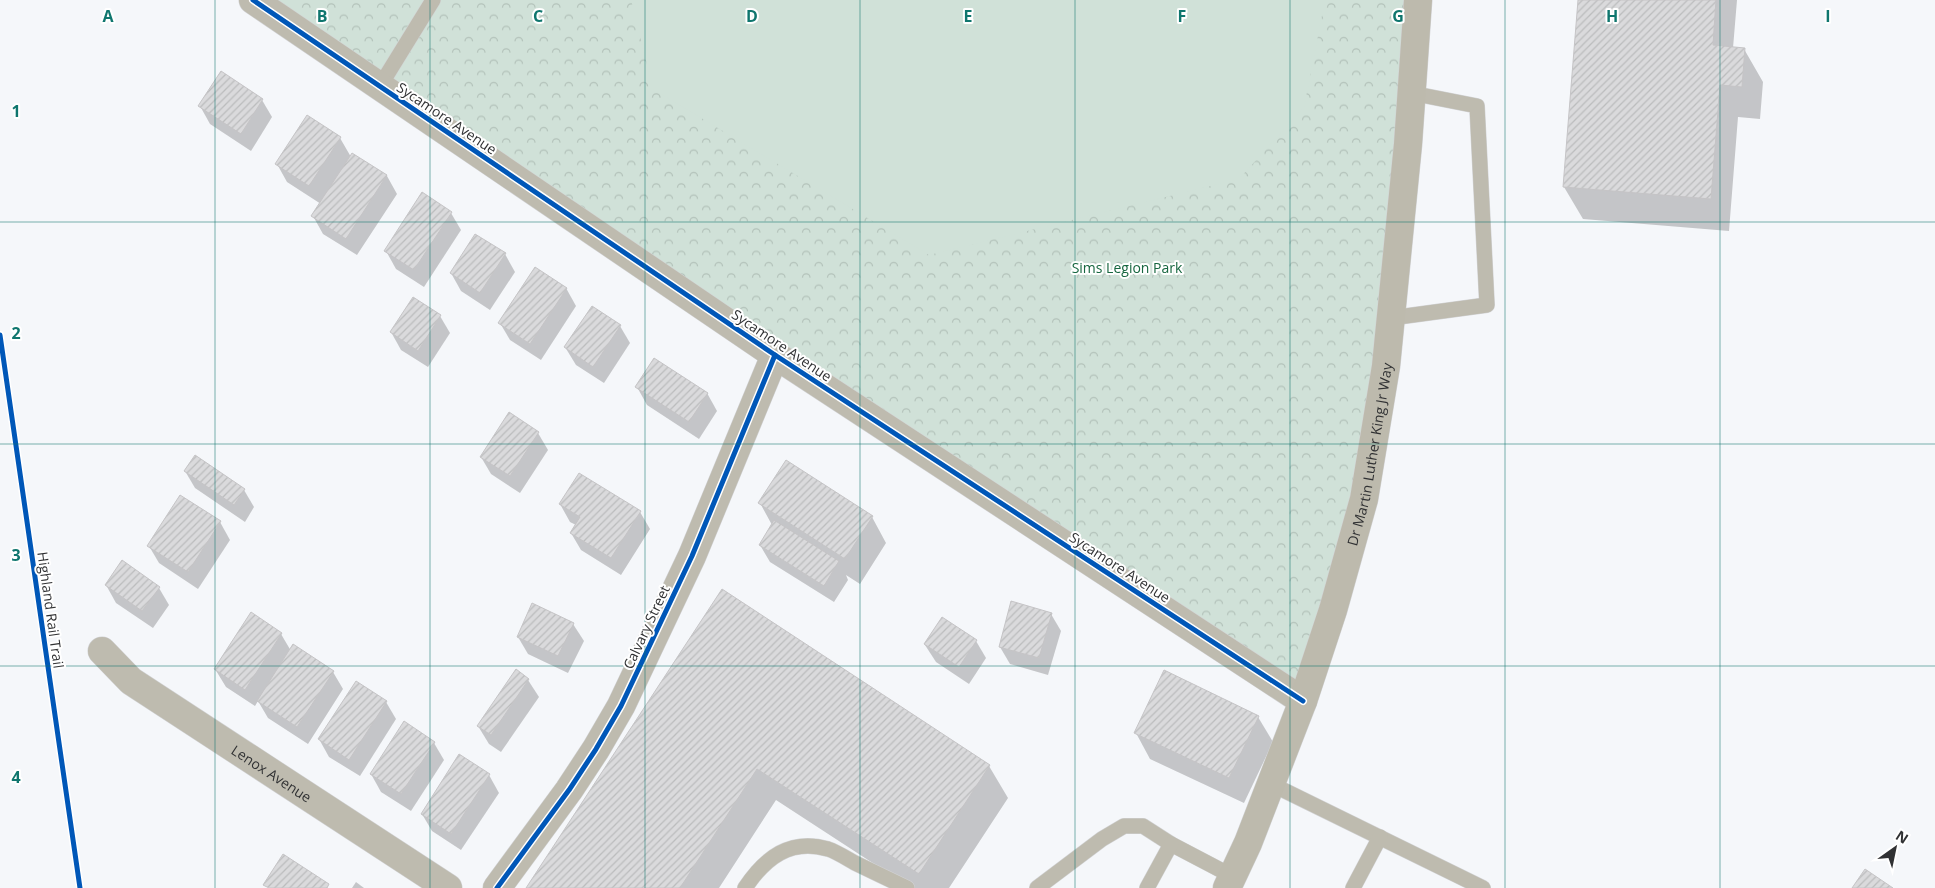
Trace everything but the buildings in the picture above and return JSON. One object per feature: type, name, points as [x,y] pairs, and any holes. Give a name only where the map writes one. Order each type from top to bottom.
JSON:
[{"type":"main road","name":"Dr Martin Luther King Jr Way","points":[[1230,882],[1248,843],[1303,701],[1333,610],[1364,499],[1386,366],[1408,144],[1418,0]]},
{"type":"street","name":"Sycamore Avenue","points":[[254,0],[775,355],[1303,701]]},
{"type":"street","name":"Calvary Street","points":[[497,888],[569,790],[621,706],[692,556],[775,355]]},
{"type":"street","name":"Lenox Avenue","points":[[102,651],[131,681],[448,888]]},
{"type":"lane","points":[[380,86],[433,0]]},
{"type":"lane","points":[[1390,318],[1487,305],[1477,106],[1411,93]]},
{"type":"lane","points":[[1271,784],[1380,836],[1482,888]]},
{"type":"lane","points":[[1037,888],[1102,839],[1124,826],[1143,826],[1230,882]]},
{"type":"lane","points":[[1353,888],[1380,836]]},
{"type":"lane","points":[[1147,888],[1171,844]]},
{"type":"lane","points":[[745,888],[757,870],[771,857],[790,849],[808,845],[828,850],[907,888]]},
{"type":"green space","name":"Sims Legion Park","points":[[253,0],[1418,0],[1386,366],[1303,701]]},
{"type":"green space","points":[[631,0],[1325,0],[1304,107],[1239,179],[929,255],[653,89]]},
{"type":"cycle path","points":[[253,0],[775,355],[1303,701]]},
{"type":"cycle path","name":"Highland Rail Trail","points":[[0,335],[80,888]]},
{"type":"cycle path","points":[[497,888],[569,790],[621,706],[692,556],[775,355]]}]
